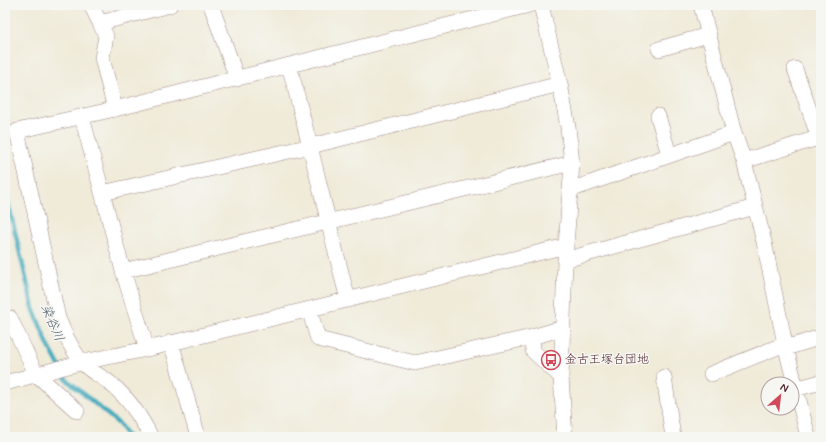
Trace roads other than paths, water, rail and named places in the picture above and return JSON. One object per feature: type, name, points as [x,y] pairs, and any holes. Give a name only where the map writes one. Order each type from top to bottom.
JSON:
[{"type":"street","points":[[91,5],[106,36],[102,58],[115,109]]},
{"type":"street","points":[[100,23],[170,5]]},
{"type":"street","points":[[211,5],[237,79]]},
{"type":"street","points":[[77,364],[58,318],[17,131],[82,117],[237,79],[529,5]]},
{"type":"street","points":[[542,5],[560,84],[568,127],[572,163],[562,328],[561,377],[564,437]]},
{"type":"street","points":[[701,5],[734,132],[744,162],[764,242],[785,346],[793,376]]},
{"type":"street","points":[[659,48],[708,35]]},
{"type":"street","points":[[289,65],[311,146],[348,300]]},
{"type":"street","points":[[744,162],[820,138],[795,68]]},
{"type":"street","points":[[102,193],[311,146],[560,84]]},
{"type":"street","points":[[658,116],[669,155]]},
{"type":"street","points":[[82,117],[123,271],[147,349]]},
{"type":"street","points":[[570,190],[734,132]]},
{"type":"street","points":[[123,271],[572,163]]},
{"type":"street","points":[[5,383],[77,364],[147,349],[309,309],[566,253],[755,207]]},
{"type":"street","points":[[309,309],[318,339],[415,363],[532,337],[562,328]]},
{"type":"street","points":[[10,318],[36,374],[77,411]]},
{"type":"street","points":[[532,337],[533,351],[561,377]]},
{"type":"street","points":[[711,374],[785,346],[821,337]]},
{"type":"street","points":[[171,342],[198,437]]},
{"type":"street","points":[[77,364],[86,366],[125,397],[138,414],[151,437]]},
{"type":"street","points":[[664,377],[673,437]]},
{"type":"street","points":[[800,387],[821,382]]},
{"type":"street","points":[[800,404],[808,437]]},
{"type":"waterway","name":"染谷川","points":[[5,190],[33,308],[48,345],[67,380],[119,424],[128,437]]},
{"type":"place","name":"金古王塚台団地","points":[[551,360]]}]
